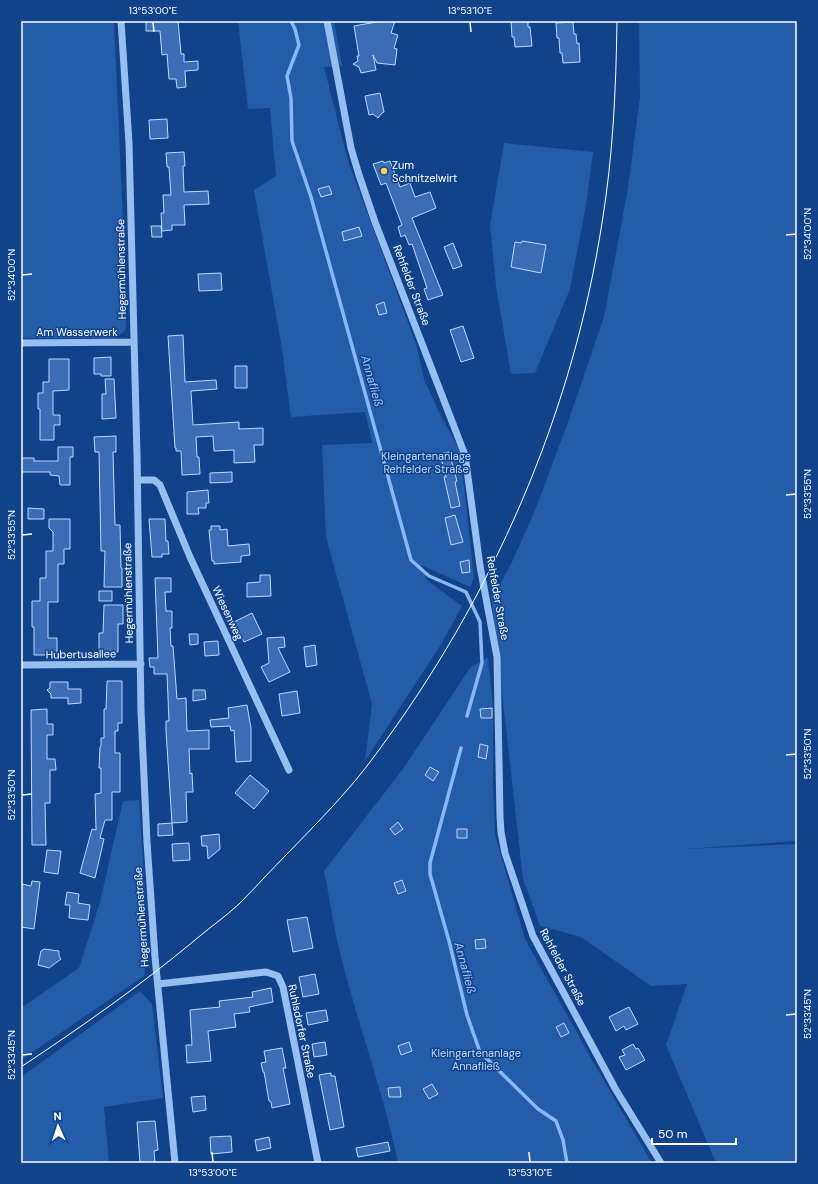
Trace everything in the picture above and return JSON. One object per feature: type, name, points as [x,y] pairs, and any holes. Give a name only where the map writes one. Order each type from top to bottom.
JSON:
[{"type":"street","name":"Hegermühlenstraße","points":[[121,21],[129,143],[133,342],[138,480],[141,712],[147,842],[158,984],[175,1163]]},
{"type":"street","name":"Rehfelder Straße","points":[[327,21],[351,148],[359,174],[375,222],[465,455],[480,566],[497,657],[500,816],[505,853],[536,941],[616,1090],[661,1163]]},
{"type":"street","name":"Am Wasserwerk","points":[[21,343],[133,342]]},
{"type":"street","name":"Wiesenweg","points":[[138,480],[154,480],[160,485],[190,557],[289,770]]},
{"type":"street","name":"Hubertusallee","points":[[21,665],[141,664]]},
{"type":"street","name":"Ruhlsdorfer Straße","points":[[158,984],[266,972],[278,976],[283,987],[318,1163]]},
{"type":"green space","points":[[21,21],[114,21],[126,286],[126,327],[124,332],[115,338],[21,338]]},
{"type":"green space","name":"Kleingartenanlage Rehfelder Straße","points":[[238,21],[334,21],[342,66],[324,67],[348,161],[416,344],[424,379],[440,414],[460,451],[474,578],[470,587],[421,565],[427,580],[462,606],[442,643],[365,761],[372,704],[326,537],[322,445],[372,443],[365,412],[291,417],[282,349],[254,190],[276,176],[270,108],[248,109]]},
{"type":"green space","points":[[639,21],[797,21],[797,841],[686,849],[797,844],[797,1163],[716,1163],[666,1045],[687,984],[651,986],[581,937],[540,926],[523,879],[491,595],[500,584],[512,562],[536,508],[568,422],[604,317],[628,188],[640,97]]},
{"type":"green space","points":[[504,143],[593,152],[586,205],[570,289],[535,373],[511,374],[496,286],[490,225]]},
{"type":"green space","name":"Kleingartenanlage Annafließ","points":[[488,657],[493,707],[493,786],[495,835],[525,939],[592,1060],[652,1163],[398,1163],[386,1112],[339,949],[324,871],[403,769],[470,668]]},
{"type":"green space","points":[[139,800],[149,956],[143,957],[145,972],[144,976],[21,1060],[21,1008],[79,968],[100,902],[123,801]]},
{"type":"green space","points":[[140,991],[152,1004],[163,1098],[104,1107],[109,1163],[21,1163],[21,1077]]},
{"type":"building","points":[[146,21],[178,21],[181,54],[184,54],[184,62],[198,61],[198,70],[185,71],[186,87],[177,88],[176,79],[169,79],[167,54],[162,55],[160,31],[146,31]]},
{"type":"building","points":[[382,21],[395,21],[391,33],[398,35],[394,48],[397,49],[395,65],[377,63],[373,55],[376,70],[361,73],[359,67],[353,64],[358,61],[357,56],[359,56],[354,26]]},
{"type":"building","points":[[511,21],[528,21],[532,46],[515,47],[514,37],[512,37]]},
{"type":"building","points":[[573,22],[574,34],[576,34],[577,44],[579,43],[580,62],[563,63],[562,53],[560,53],[559,38],[557,38],[556,23]]},
{"type":"building","points":[[380,93],[384,112],[378,118],[373,114],[369,115],[365,96]]},
{"type":"building","points":[[167,119],[168,138],[150,139],[149,120]]},
{"type":"building","points":[[184,152],[184,192],[208,191],[209,204],[184,205],[185,225],[172,225],[172,230],[162,231],[161,213],[164,213],[163,195],[171,195],[169,167],[167,167],[166,153]]},
{"type":"building","points":[[383,161],[384,163],[390,161],[400,187],[410,183],[415,197],[430,192],[436,208],[412,218],[443,295],[428,300],[424,289],[427,288],[412,244],[409,245],[405,235],[401,237],[398,227],[402,225],[386,183],[381,185],[373,164]]},
{"type":"building","points":[[329,186],[332,194],[321,197],[318,189]]},
{"type":"building","points":[[151,226],[161,226],[162,237],[152,237]]},
{"type":"building","points":[[359,227],[362,236],[344,241],[342,232]]},
{"type":"building","points":[[522,241],[546,245],[541,273],[511,267],[515,242],[521,243]]},
{"type":"building","points":[[453,243],[462,266],[453,269],[444,247]]},
{"type":"building","points":[[221,273],[222,290],[199,291],[198,274]]},
{"type":"building","points":[[384,302],[387,313],[379,315],[376,305]]},
{"type":"building","points":[[463,326],[474,358],[461,362],[450,330]]},
{"type":"building","points":[[183,335],[185,382],[216,380],[217,389],[191,391],[193,425],[239,422],[239,429],[263,428],[263,445],[254,445],[255,462],[234,463],[234,450],[214,451],[213,436],[196,437],[200,474],[182,475],[181,451],[176,451],[175,448],[168,336]]},
{"type":"building","points":[[111,357],[111,376],[94,374],[94,358]]},
{"type":"building","points":[[49,359],[69,359],[69,390],[53,391],[53,415],[60,415],[60,425],[54,425],[54,440],[40,440],[40,409],[38,409],[38,393],[43,393],[43,382],[49,382]]},
{"type":"building","points":[[235,366],[247,366],[247,388],[235,388]]},
{"type":"building","points":[[105,379],[114,379],[116,418],[102,419],[102,394],[106,394]]},
{"type":"building","points":[[116,436],[116,452],[113,452],[115,525],[120,525],[122,587],[104,587],[105,551],[101,551],[99,452],[95,452],[94,437]]},
{"type":"building","points":[[58,447],[73,447],[73,457],[70,457],[70,485],[60,485],[59,476],[50,475],[50,472],[21,472],[21,458],[34,458],[34,461],[58,461]]},
{"type":"building","points":[[449,452],[457,481],[455,482],[460,506],[451,508],[444,477],[446,477],[440,454]]},
{"type":"building","points":[[232,472],[232,482],[210,483],[210,473]]},
{"type":"building","points":[[208,490],[209,503],[206,503],[206,508],[198,508],[199,514],[187,514],[187,492]]},
{"type":"building","points":[[28,508],[44,509],[44,519],[28,519]]},
{"type":"building","points":[[455,515],[463,542],[451,545],[445,518]]},
{"type":"building","points":[[49,519],[70,519],[70,549],[64,549],[64,564],[58,564],[58,602],[48,602],[48,638],[57,638],[57,655],[34,655],[32,601],[40,601],[40,578],[46,578],[46,551],[53,551],[53,532],[49,528]]},
{"type":"building","points":[[149,519],[165,519],[166,541],[168,541],[169,554],[162,554],[162,557],[152,557]]},
{"type":"building","points":[[211,526],[220,526],[220,530],[227,529],[228,546],[249,544],[250,555],[241,556],[241,562],[214,564],[214,561],[212,561],[209,530],[211,530]]},
{"type":"building","points":[[469,560],[470,572],[462,573],[460,562]]},
{"type":"building","points":[[260,575],[270,575],[271,596],[247,597],[247,583],[260,582]]},
{"type":"building","points":[[155,578],[171,578],[171,592],[165,592],[166,611],[172,611],[172,628],[170,628],[171,646],[173,646],[177,699],[186,698],[187,731],[209,730],[209,749],[189,749],[190,774],[192,773],[193,792],[186,792],[187,822],[172,823],[166,731],[166,721],[169,721],[167,674],[154,674],[154,667],[150,667],[149,658],[158,658]]},
{"type":"building","points":[[99,591],[112,591],[112,601],[99,601]]},
{"type":"building","points":[[104,605],[123,605],[123,624],[118,624],[118,652],[99,652],[99,633],[103,633]]},
{"type":"building","points":[[252,613],[262,634],[244,642],[234,622]]},
{"type":"building","points":[[189,634],[198,634],[198,644],[190,645]]},
{"type":"building","points":[[284,637],[285,647],[278,648],[290,672],[269,682],[261,667],[269,663],[267,638]]},
{"type":"building","points":[[218,641],[219,655],[205,656],[204,642]]},
{"type":"building","points":[[315,645],[317,665],[306,667],[304,647]]},
{"type":"building","points":[[107,681],[122,681],[122,723],[118,723],[118,731],[115,731],[115,753],[120,753],[120,792],[112,792],[112,820],[105,820],[100,838],[104,839],[95,878],[80,873],[92,829],[96,830],[95,794],[101,793],[101,768],[99,768],[100,747],[101,738],[104,738],[104,709],[106,709]]},
{"type":"building","points":[[50,682],[68,682],[68,689],[81,689],[81,703],[68,704],[68,698],[51,698],[51,694],[47,690],[50,688]]},
{"type":"building","points":[[193,690],[205,690],[206,699],[193,701]]},
{"type":"building","points":[[297,691],[300,713],[282,716],[279,694]]},
{"type":"building","points":[[247,705],[251,728],[251,761],[236,762],[234,730],[231,731],[230,726],[211,727],[210,720],[229,718],[228,708]]},
{"type":"building","points":[[492,708],[492,718],[481,718],[480,709]]},
{"type":"building","points":[[47,709],[47,724],[53,724],[53,735],[47,735],[47,759],[55,759],[56,770],[50,770],[50,803],[45,803],[46,845],[32,845],[31,710]]},
{"type":"building","points":[[480,744],[488,746],[486,759],[478,757]]},
{"type":"building","points":[[430,767],[439,772],[433,781],[425,775]]},
{"type":"building","points":[[250,775],[269,791],[254,809],[235,793]]},
{"type":"building","points":[[398,822],[403,829],[395,835],[390,829]]},
{"type":"building","points":[[172,823],[173,835],[158,836],[158,824]]},
{"type":"building","points":[[457,829],[467,829],[467,838],[457,838]]},
{"type":"building","points":[[219,834],[220,849],[208,859],[207,846],[202,846],[201,836]]},
{"type":"building","points":[[189,843],[190,860],[173,861],[172,844]]},
{"type":"building","points":[[47,850],[61,851],[58,874],[44,872]]},
{"type":"building","points":[[402,880],[406,891],[398,894],[394,883]]},
{"type":"building","points":[[32,881],[40,882],[34,929],[21,927],[22,884],[31,886]]},
{"type":"building","points":[[67,892],[79,894],[78,903],[90,905],[88,920],[69,918],[70,905],[65,905]]},
{"type":"building","points":[[307,917],[313,948],[293,952],[287,920]]},
{"type":"building","points":[[485,939],[486,948],[476,949],[475,940]]},
{"type":"building","points":[[44,949],[59,951],[59,956],[61,959],[49,968],[38,965],[41,951]]},
{"type":"building","points":[[315,974],[319,994],[303,997],[299,977]]},
{"type":"building","points":[[271,988],[273,1002],[249,1007],[250,1012],[234,1014],[236,1027],[208,1031],[211,1061],[187,1063],[186,1045],[192,1045],[190,1010],[220,1007],[219,1001],[253,997],[252,992]]},
{"type":"building","points":[[629,1007],[638,1024],[626,1030],[624,1026],[616,1031],[609,1017]]},
{"type":"building","points":[[326,1010],[328,1021],[308,1025],[306,1013]]},
{"type":"building","points":[[564,1023],[569,1033],[561,1037],[556,1027]]},
{"type":"building","points":[[325,1042],[327,1055],[314,1057],[312,1044]]},
{"type":"building","points":[[409,1042],[412,1051],[401,1055],[398,1046]]},
{"type":"building","points":[[633,1044],[636,1049],[638,1048],[645,1060],[626,1070],[619,1057],[625,1055],[622,1050]]},
{"type":"building","points":[[282,1048],[286,1068],[283,1068],[290,1104],[272,1108],[271,1102],[269,1101],[261,1063],[266,1062],[264,1051]]},
{"type":"building","points":[[331,1073],[331,1076],[335,1076],[344,1127],[330,1130],[319,1075]]},
{"type":"building","points":[[432,1084],[438,1094],[429,1099],[423,1089]]},
{"type":"building","points":[[400,1087],[401,1097],[389,1097],[388,1088]]},
{"type":"building","points":[[205,1096],[206,1110],[193,1112],[191,1097]]},
{"type":"building","points":[[155,1121],[158,1150],[154,1151],[155,1163],[140,1163],[137,1122]]},
{"type":"building","points":[[231,1136],[232,1152],[211,1154],[210,1137]]},
{"type":"building","points":[[269,1137],[271,1148],[257,1151],[255,1140]]},
{"type":"building","points":[[388,1142],[390,1151],[358,1157],[356,1148]]},
{"type":"waterway","name":"Annafließ","points":[[291,21],[295,29],[299,45],[287,76],[291,98],[292,141],[311,197],[411,560],[429,576],[466,592],[480,622],[482,663],[467,716]]},
{"type":"waterway","name":"Annafließ","points":[[461,748],[430,863],[430,874],[449,941],[467,1015],[480,1052],[538,1109],[556,1121],[563,1140],[567,1163]]},
{"type":"tram line","points":[[21,1067],[132,990],[239,904],[333,806],[366,767],[418,694],[456,632],[491,568],[521,502],[548,435],[570,365],[588,295],[606,198],[613,122],[617,21]]},
{"type":"place","name":"Zum Schnitzelwirt","points":[[384,171]]}]
